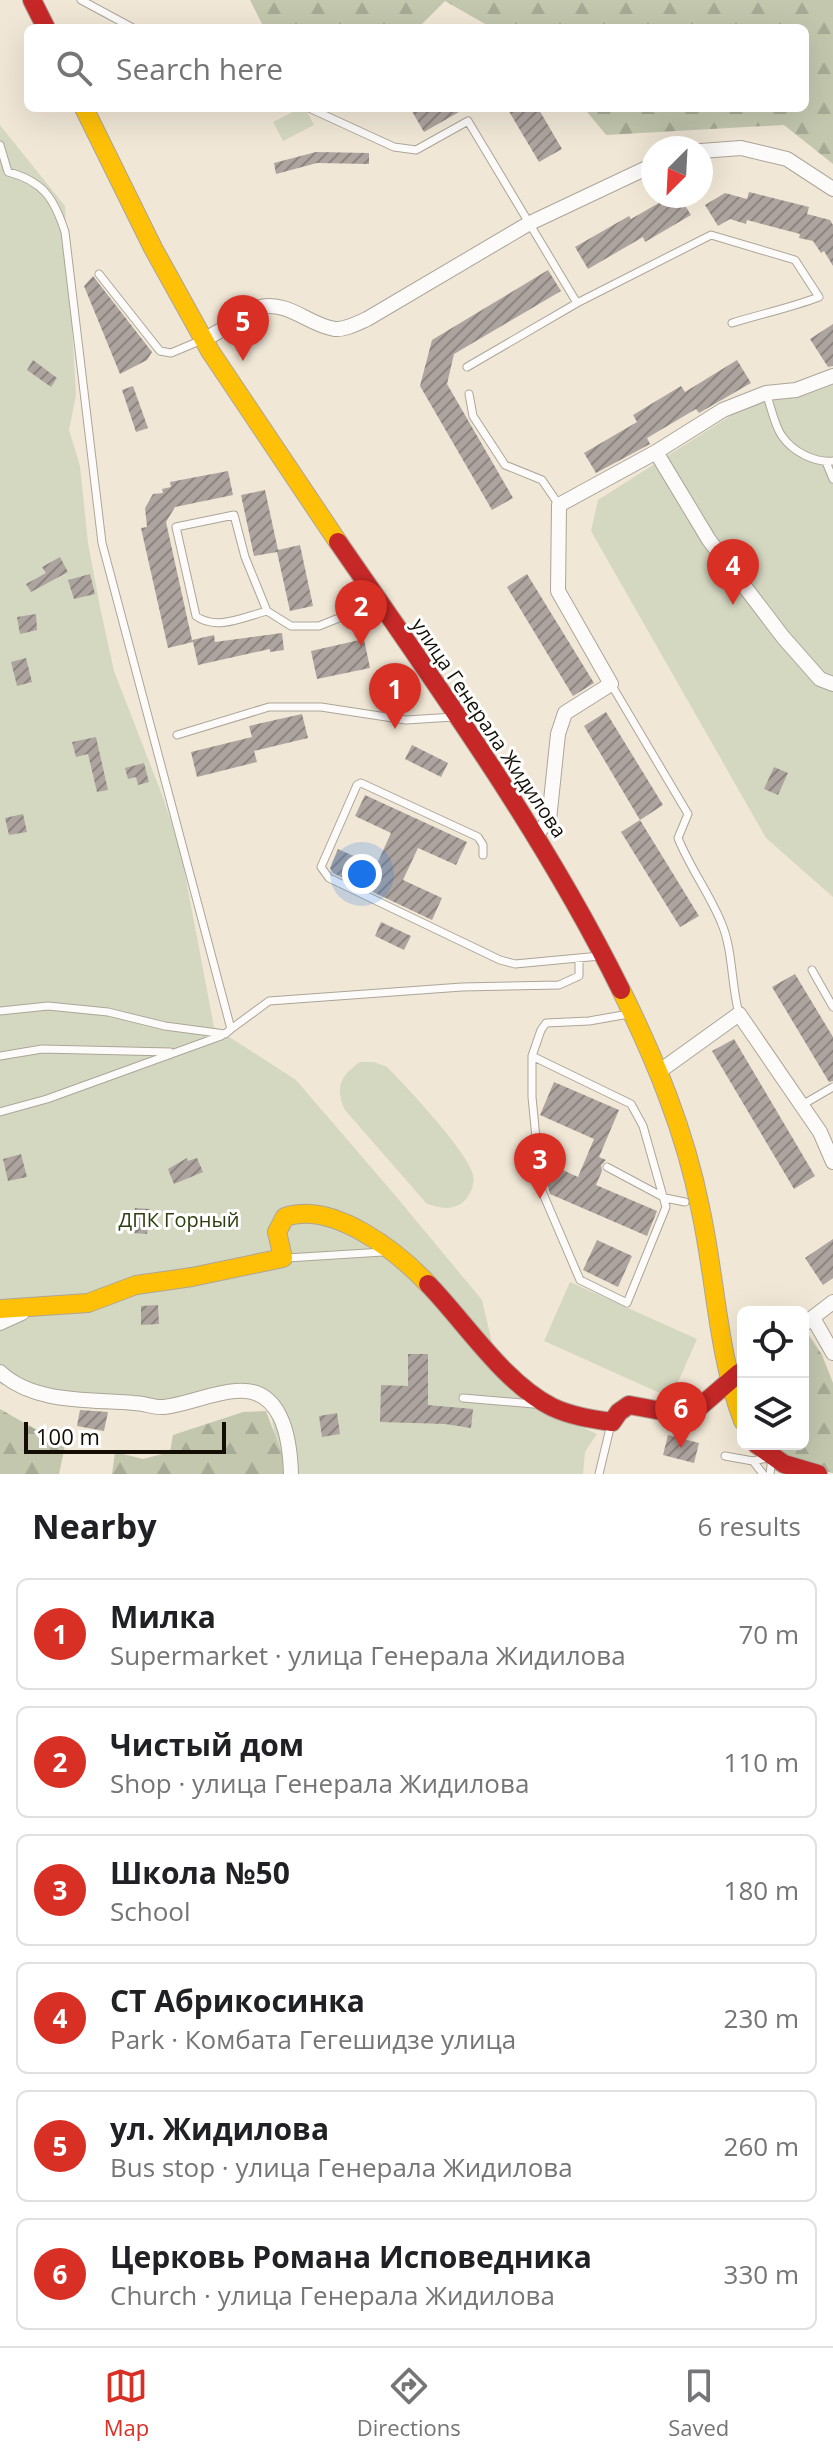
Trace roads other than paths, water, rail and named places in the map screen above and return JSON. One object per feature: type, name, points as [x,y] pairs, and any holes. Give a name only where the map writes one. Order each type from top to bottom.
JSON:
[{"type":"main road","points":[[32,0],[44,24]]},
{"type":"main road","name":"улица Генерала Жидилова","points":[[86,112],[140,224],[204,340],[536,835],[603,955],[657,1073],[692,1167],[736,1376]]},
{"type":"main road","points":[[0,1309],[88,1303],[136,1285],[283,1258],[277,1232],[285,1217],[298,1212],[336,1221],[383,1243],[430,1285],[511,1375],[549,1406],[580,1418],[612,1422],[629,1405],[689,1416],[736,1376]]},
{"type":"main road","points":[[763,1462],[818,1474]]},
{"type":"street","points":[[713,150],[741,148],[787,159],[833,189]]},
{"type":"street","points":[[204,340],[260,307],[270,305],[293,310],[335,329],[351,326],[528,224],[641,171]]},
{"type":"street","points":[[536,835],[549,820],[558,734],[565,713],[611,684],[558,591],[559,505],[656,452],[723,410],[766,393],[796,390],[833,376]]},
{"type":"street","points":[[656,452],[709,540],[783,637],[820,679],[833,684]]},
{"type":"street","points":[[657,1073],[739,1014],[820,1132],[833,1162]]},
{"type":"street","points":[[809,1320],[833,1302]]},
{"type":"street","points":[[0,1323],[33,1308]]},
{"type":"street","points":[[809,1322],[833,1353]]},
{"type":"street","points":[[0,1372],[10,1382],[56,1397],[137,1403],[161,1408],[237,1390],[258,1392],[272,1401],[280,1415],[291,1458],[291,1474]]},
{"type":"lane","points":[[81,0],[126,24]]},
{"type":"lane","points":[[318,112],[394,147],[416,150],[468,121],[577,303]]},
{"type":"lane","points":[[0,145],[8,172],[29,177],[42,188],[58,208],[65,232],[102,543],[228,1032]]},
{"type":"lane","points":[[467,367],[577,303],[711,235],[795,260],[819,297],[784,311],[732,323]]},
{"type":"lane","points":[[99,274],[160,351],[171,353],[204,340]]},
{"type":"lane","points":[[766,393],[782,436],[802,455],[830,462],[833,479]]},
{"type":"lane","points":[[469,394],[473,416],[505,465],[542,480],[559,505]]},
{"type":"lane","points":[[267,611],[216,624],[196,616],[176,527],[234,515],[245,557],[267,611],[291,626],[319,626],[366,610],[378,602]]},
{"type":"lane","points":[[611,684],[688,814],[678,838],[688,864],[722,923],[729,947],[732,990],[739,1014]]},
{"type":"lane","points":[[177,735],[269,707],[321,707],[406,720],[456,717]]},
{"type":"lane","points":[[483,855],[483,845],[478,837],[361,783],[357,785],[321,867],[329,878],[500,960],[515,964],[603,955]]},
{"type":"lane","points":[[0,1112],[47,1099],[228,1032],[269,1001],[462,987],[559,985],[579,976],[579,958]]},
{"type":"lane","points":[[812,970],[833,1007]]},
{"type":"lane","points":[[0,1011],[48,1006],[108,1012],[165,1026],[228,1032]]},
{"type":"lane","points":[[532,1056],[631,1104],[643,1126],[666,1207],[627,1303],[580,1280],[541,1189],[532,1097],[532,1056],[546,1023],[589,1021],[631,1013]]},
{"type":"lane","points":[[0,1056],[42,1049],[176,1052]]},
{"type":"lane","points":[[802,1105],[833,1087]]},
{"type":"lane","points":[[607,1167],[665,1198],[685,1202]]},
{"type":"lane","points":[[283,1258],[393,1251]]},
{"type":"lane","points":[[463,1398],[549,1406]]},
{"type":"lane","points":[[599,1474],[612,1422]]},
{"type":"lane","points":[[725,1456],[763,1462]]},
{"type":"place","name":"ул. Жидилова","points":[[243,361]]},
{"type":"place","name":"СТ Абрикосинка","points":[[733,605]]},
{"type":"place","name":"Чистый дом","points":[[361,646]]},
{"type":"place","name":"Милка","points":[[395,729]]},
{"type":"place","name":"Школа №50","points":[[540,1199]]},
{"type":"place","name":"Церковь Романа Исповедника","points":[[681,1448]]},
{"type":"park label","name":"ДПК Горный","points":[[179,1220]]}]
